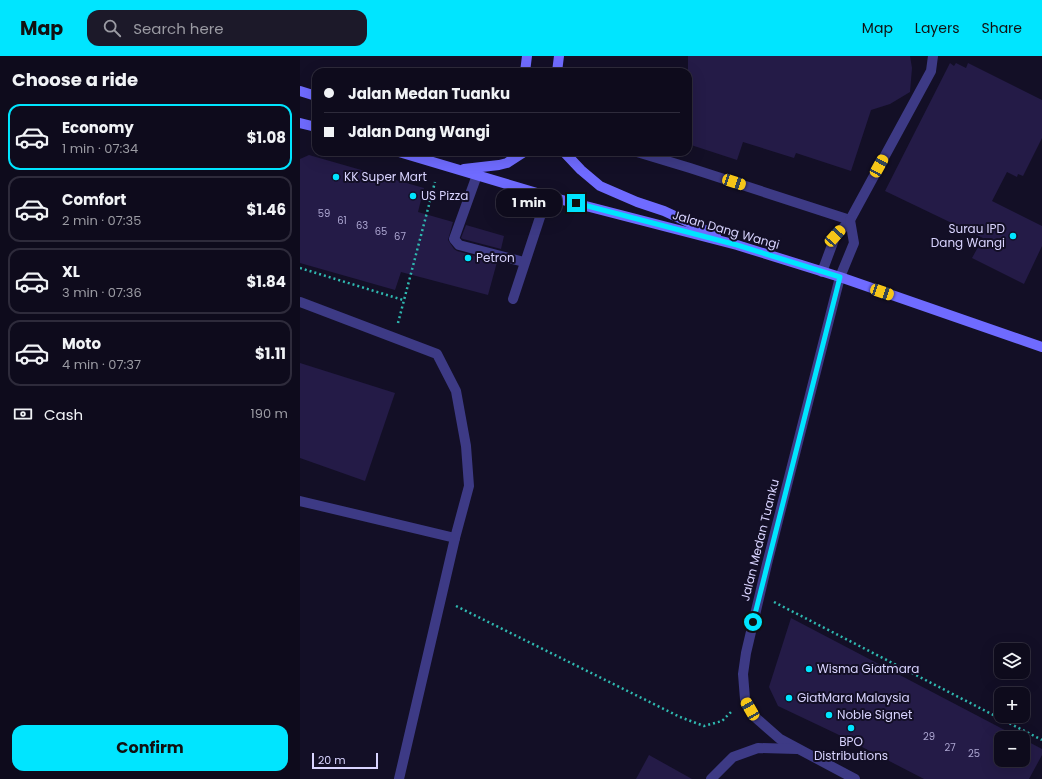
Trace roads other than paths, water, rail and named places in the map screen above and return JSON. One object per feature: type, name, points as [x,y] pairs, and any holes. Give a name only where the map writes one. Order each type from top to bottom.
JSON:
[{"type":"street","points":[[526,68],[527,56]]},
{"type":"street","points":[[558,68],[559,56]]},
{"type":"street","points":[[822,272],[835,236],[850,220],[931,71],[933,56]]},
{"type":"street","points":[[300,91],[312,95]]},
{"type":"street","points":[[300,123],[312,126]]},
{"type":"street","name":"Jalan Dang Wangi","points":[[412,156],[547,196],[737,245],[840,277],[1042,347]]},
{"type":"street","points":[[456,169],[499,165],[507,163],[518,156]]},
{"type":"street","points":[[568,156],[581,170],[600,186],[637,202],[664,211],[737,245]]},
{"type":"street","points":[[650,156],[850,220]]},
{"type":"street","points":[[477,176],[454,239],[459,245],[524,262]]},
{"type":"street","points":[[513,299],[547,196]]},
{"type":"street","name":"Jalan Medan Tuanku","points":[[850,220],[854,243],[840,277],[746,653],[743,674],[745,699],[756,718],[780,739],[855,779]]},
{"type":"street","points":[[300,302],[437,354],[456,391],[466,446],[469,486],[455,538],[399,779]]},
{"type":"street","points":[[300,502],[455,538]]},
{"type":"street","points":[[711,779],[733,757],[758,748],[797,749]]},
{"type":"place","name":"KK Super Mart","points":[[336,177]]},
{"type":"place","name":"US Pizza","points":[[413,196]]},
{"type":"place","name":"Surau IPD Dang Wangi","points":[[1013,236]]},
{"type":"place","name":"Petron","points":[[468,258]]},
{"type":"place","name":"Wisma Giatmara","points":[[809,669]]},
{"type":"place","name":"GiatMara Malaysia","points":[[789,698]]},
{"type":"place","name":"Noble Signet","points":[[829,715]]},
{"type":"place","name":"BPO Distributions","points":[[851,728]]}]
